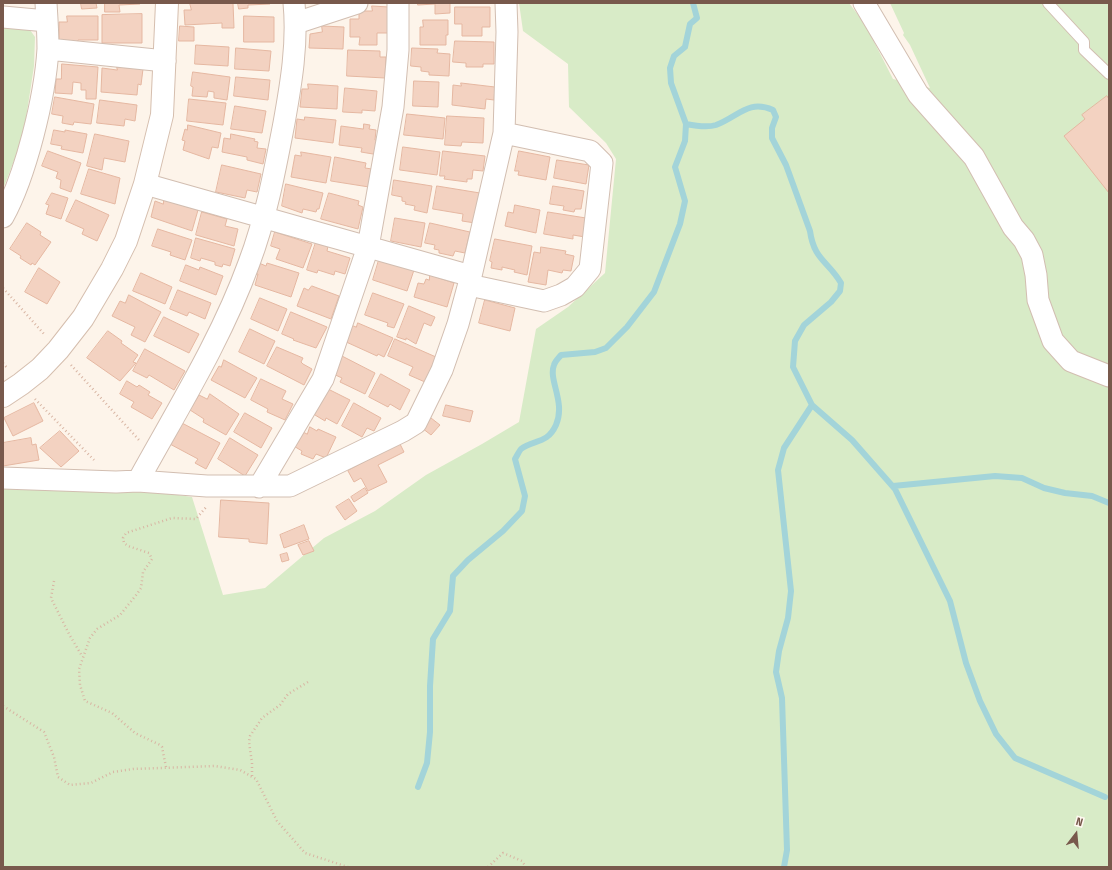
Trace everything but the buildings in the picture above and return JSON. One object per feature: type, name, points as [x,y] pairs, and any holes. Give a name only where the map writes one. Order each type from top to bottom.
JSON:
[{"type":"street","points":[[3,396],[40,369],[58,350],[83,318],[112,269],[126,240],[145,184],[162,115],[166,3]]},
{"type":"street","points":[[138,481],[223,324],[249,264],[264,218],[285,114],[292,69],[295,13],[357,3]]},
{"type":"street","points":[[259,487],[323,379],[368,247],[394,107],[398,50],[398,3]]},
{"type":"street","points":[[3,478],[116,482],[138,481],[207,486],[290,486],[403,431],[416,423],[442,370],[458,324],[470,281],[504,133],[508,32],[506,3]]},
{"type":"street","points":[[864,3],[918,94],[974,157],[1013,227],[1024,240],[1032,255],[1036,275],[1038,300],[1053,341],[1071,361],[1109,376]]},
{"type":"street","points":[[3,17],[47,12],[48,49],[42,94],[27,157],[18,183],[3,217]]},
{"type":"street","points":[[48,49],[165,61]]},
{"type":"street","points":[[145,184],[368,247],[470,281],[544,301],[575,287],[590,269],[602,163],[590,151],[504,133]]},
{"type":"lane","points":[[1048,3],[1084,42],[1084,50],[1109,74]]},
{"type":"path","points":[[3,288],[102,401],[152,454]]},
{"type":"path","points":[[3,363],[64,430],[116,482]]},
{"type":"path","points":[[166,768],[162,747],[160,745],[135,733],[112,713],[85,701],[80,685],[79,669],[82,656],[90,638],[97,629],[120,615],[138,594],[141,588],[144,572],[152,559],[149,553],[128,546],[124,543],[123,538],[126,533],[130,530],[172,518],[196,519],[209,501]]},
{"type":"path","points":[[54,581],[51,598],[82,656]]},
{"type":"path","points":[[252,776],[252,763],[248,742],[250,736],[262,718],[280,705],[288,694],[308,682]]},
{"type":"path","points":[[3,706],[44,732],[54,757],[58,777],[70,785],[90,783],[113,772],[133,769],[215,766],[240,770],[256,779],[277,821],[305,853],[348,867]]},
{"type":"path","points":[[488,867],[503,853],[522,861],[526,867]]},
{"type":"green space","points":[[519,3],[849,3],[865,24],[893,79],[930,88],[910,45],[903,35],[904,33],[890,3],[1109,3],[1109,867],[3,867],[3,485],[124,487],[192,497],[223,595],[265,588],[324,538],[375,511],[426,475],[519,422],[536,329],[568,307],[605,273],[616,159],[606,143],[569,107],[568,64],[523,31]]},
{"type":"green space","points":[[3,24],[28,27],[35,37],[34,66],[23,138],[3,189]]},
{"type":"waterway","points":[[418,787],[427,763],[430,732],[430,686],[433,639],[450,611],[453,576],[468,560],[503,531],[522,511],[525,496],[515,459],[521,449],[544,439],[556,425],[559,416],[559,408],[553,377],[555,362],[561,355],[595,352],[606,348],[627,327],[654,292],[680,224],[685,201],[675,167],[685,141],[686,124],[671,83],[670,68],[674,56],[685,47],[690,24],[697,18],[693,3]]},
{"type":"waterway","points":[[686,124],[713,126],[724,122],[743,110],[750,108],[764,107],[773,110],[776,117],[772,128],[772,138],[786,165],[810,231],[812,241],[822,260],[841,283],[840,291],[831,302],[804,325],[795,341],[793,367],[812,405],[852,440],[895,489],[950,601],[966,663],[980,701],[996,734],[1015,758],[1105,797]]},
{"type":"waterway","points":[[784,867],[787,850],[782,698],[776,672],[779,651],[788,618],[791,591],[778,470],[784,448],[812,405]]},
{"type":"waterway","points":[[893,486],[995,476],[1022,478],[1044,488],[1065,493],[1092,496],[1109,503]]}]
